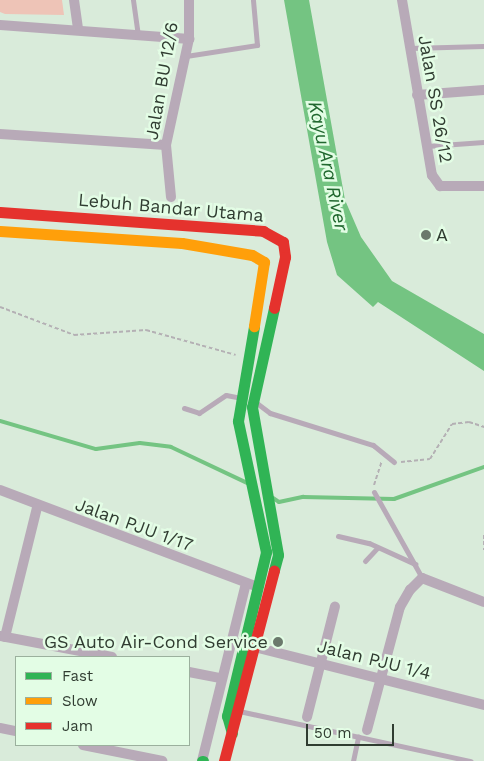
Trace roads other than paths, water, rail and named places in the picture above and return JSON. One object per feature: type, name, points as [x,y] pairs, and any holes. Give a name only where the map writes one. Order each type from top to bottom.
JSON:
[{"type":"main road","name":"Lebuh Bandar Utama","points":[[0,212],[263,232],[283,242],[285,257],[253,400],[252,428],[264,474],[278,555],[249,646],[234,710],[232,733],[224,761]]},
{"type":"main road","name":"Lebuh Bandar Utama","points":[[0,231],[182,243],[252,255],[264,262],[240,398],[238,421],[266,552],[258,587],[249,646]]},
{"type":"main road","points":[[248,358],[262,362]]},
{"type":"main road","points":[[261,531],[273,529]]},
{"type":"street","points":[[74,0],[78,30]]},
{"type":"street","name":"Jalan BU 12/6","points":[[171,197],[166,145],[190,39],[189,0]]},
{"type":"street","name":"Jalan SS 26/12","points":[[402,0],[432,175],[440,186],[484,186]]},
{"type":"street","points":[[0,25],[190,39]]},
{"type":"street","points":[[417,95],[484,90]]},
{"type":"street","points":[[0,134],[166,145]]},
{"type":"street","points":[[180,226],[182,243]]},
{"type":"street","name":"Jalan PJU 1/17","points":[[0,490],[37,508],[258,587]]},
{"type":"street","points":[[37,508],[2,636],[107,656]]},
{"type":"street","points":[[367,730],[400,607],[422,578],[484,602]]},
{"type":"street","points":[[202,761],[220,678],[246,582]]},
{"type":"street","points":[[307,717],[335,606]]},
{"type":"street","name":"Jalan PJU 1/4","points":[[231,641],[484,704]]},
{"type":"street","points":[[190,672],[220,678]]},
{"type":"street","points":[[0,728],[15,731]]},
{"type":"street","points":[[88,746],[162,761]]},
{"type":"lane","points":[[133,0],[138,35]]},
{"type":"lane","points":[[186,56],[257,45],[253,0]]},
{"type":"lane","points":[[410,48],[484,46]]},
{"type":"lane","points":[[426,146],[484,142]]},
{"type":"lane","points":[[184,408],[200,413],[226,395],[253,400],[270,413],[373,445],[394,462]]},
{"type":"lane","points":[[374,492],[380,506],[422,578]]},
{"type":"lane","points":[[338,536],[378,548],[415,564]]},
{"type":"lane","points":[[365,561],[378,548]]},
{"type":"lane","points":[[234,710],[471,761]]},
{"type":"lane","points":[[353,761],[358,736]]},
{"type":"water","name":"Kayu Ara River","points":[[284,0],[309,0],[345,200],[361,237],[392,281],[484,334],[484,371],[378,302],[373,307],[337,275],[327,242]]},
{"type":"waterway","points":[[0,421],[96,449],[140,443],[171,447],[247,483]]},
{"type":"waterway","points":[[273,498],[279,502],[303,497],[394,499],[484,467]]},
{"type":"place","name":"A","points":[[426,235]]},
{"type":"place","name":"GS Auto Air-Cond Service","points":[[278,642]]}]
